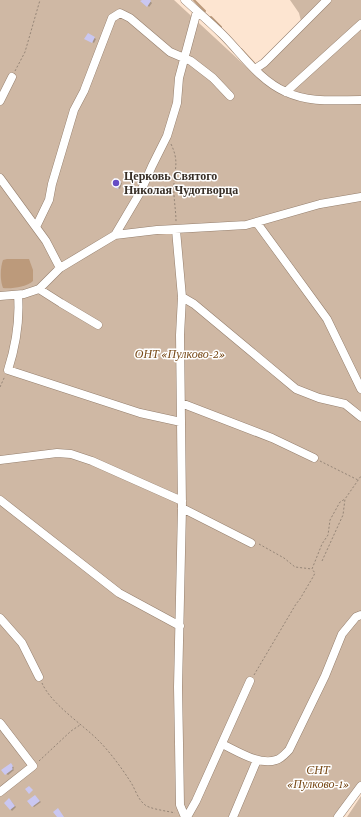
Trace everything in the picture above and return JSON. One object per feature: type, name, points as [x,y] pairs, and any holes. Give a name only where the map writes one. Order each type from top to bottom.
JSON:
[{"type":"street","points":[[185,0],[223,35],[271,84],[286,92],[304,98],[324,100],[361,100]]},
{"type":"street","points":[[255,69],[264,63],[327,0]]},
{"type":"street","points":[[115,235],[141,191],[167,136],[177,103],[179,78],[197,11]]},
{"type":"street","points":[[36,227],[49,200],[52,184],[65,145],[74,110],[84,91],[112,18],[120,13],[125,16],[170,52],[191,61],[212,78],[230,96]]},
{"type":"street","points":[[286,92],[361,24]]},
{"type":"street","points":[[0,101],[12,77]]},
{"type":"street","points":[[0,178],[46,241],[60,268]]},
{"type":"street","points":[[0,296],[18,295],[31,292],[39,288],[60,268],[115,235],[157,230],[246,225],[320,204],[361,197]]},
{"type":"street","points":[[257,223],[327,319],[361,389]]},
{"type":"street","points":[[176,230],[182,297],[180,335],[182,505],[178,687],[180,805],[185,816],[196,801],[250,681]]},
{"type":"street","points":[[39,288],[98,325]]},
{"type":"street","points":[[18,295],[18,327],[14,353],[8,370],[140,414],[181,422]]},
{"type":"street","points":[[182,297],[194,304],[296,389],[319,398],[345,404],[361,417]]},
{"type":"street","points":[[181,402],[272,438],[314,458]]},
{"type":"street","points":[[0,460],[57,453],[71,454],[92,461],[182,505],[251,543]]},
{"type":"street","points":[[0,500],[119,593],[180,626]]},
{"type":"street","points":[[222,744],[257,760],[276,761],[282,757],[289,750],[325,676],[342,634],[356,616],[361,615]]},
{"type":"street","points":[[0,618],[22,643],[39,677]]},
{"type":"street","points":[[0,723],[33,766],[0,792]]},
{"type":"street","points":[[233,817],[257,760]]},
{"type":"street","points":[[338,817],[361,786]]},
{"type":"path","points":[[12,77],[25,52],[40,0]]},
{"type":"path","points":[[167,136],[175,156],[176,174],[174,186],[176,230]]},
{"type":"path","points":[[0,386],[8,370]]},
{"type":"path","points":[[314,458],[358,480]]},
{"type":"path","points":[[250,681],[313,577],[314,573],[312,569],[314,562],[328,535],[330,520],[340,502],[345,499],[361,476]]},
{"type":"path","points":[[322,561],[343,516],[345,499]]},
{"type":"path","points":[[251,543],[260,544],[272,553],[284,558],[295,567],[309,570],[312,569]]},
{"type":"path","points":[[39,677],[44,688],[65,711],[98,740],[130,781],[145,806],[185,816]]},
{"type":"path","points":[[33,766],[46,756],[71,731],[81,725]]},
{"type":"green space","name":"ОНТ «Пулково-2»","points":[[0,0],[174,0],[254,74],[303,29],[299,13],[290,0],[361,0],[361,786],[338,817],[0,817]]},
{"type":"green space","points":[[361,796],[361,817],[347,817]]},
{"type":"shaded area","points":[[29,259],[33,270],[33,281],[27,285],[19,287],[3,288],[1,267],[3,260]]},
{"type":"building","points":[[140,1],[151,1],[147,7]]},
{"type":"building","points":[[88,33],[95,37],[92,43],[84,39]]},
{"type":"building","name":"Церковь Святого Николая Чудотворца","points":[[114,178],[121,181],[118,189],[112,186]]},
{"type":"building","points":[[11,763],[13,769],[5,775],[1,770]]},
{"type":"building","points":[[29,786],[33,790],[29,794],[25,789]]},
{"type":"building","points":[[35,795],[40,801],[32,807],[27,801]]},
{"type":"building","points":[[9,798],[15,806],[10,810],[4,803]]},
{"type":"building","points":[[58,808],[64,817],[57,817],[53,812]]},
{"type":"waterway","points":[[194,0],[205,11]]},
{"type":"waterway","points":[[211,17],[221,27]]},
{"type":"waterway","points":[[241,49],[254,63]]},
{"type":"place","name":"Церковь Святого Николая Чудотворца","points":[[116,183]]},
{"type":"park label","name":"СНТ «Пулково-1»","points":[[318,777]]}]
